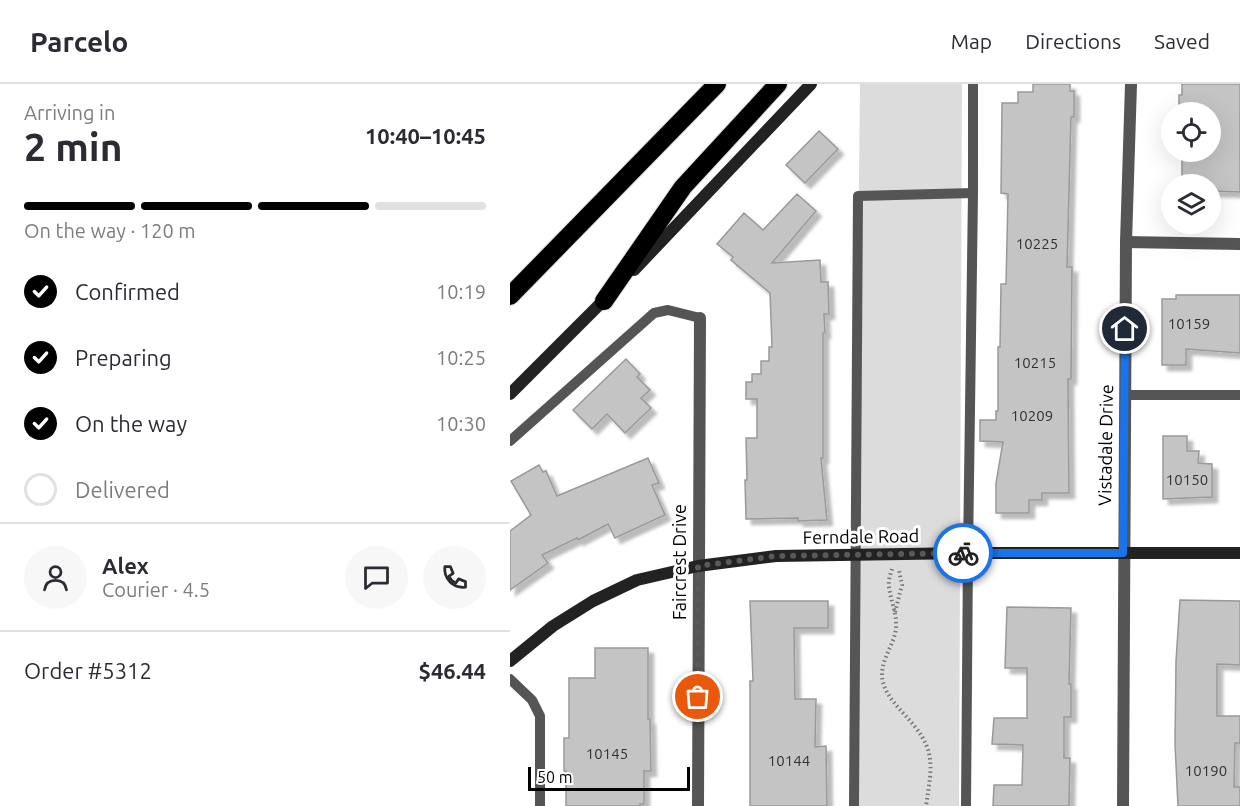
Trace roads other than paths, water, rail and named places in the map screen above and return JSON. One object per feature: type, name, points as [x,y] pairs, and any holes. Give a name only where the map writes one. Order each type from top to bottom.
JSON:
[{"type":"highway","points":[[510,296],[717,84]]},
{"type":"highway","points":[[604,301],[683,187],[778,84]]},
{"type":"street","points":[[510,394],[604,301],[811,84]]},
{"type":"street","name":"Vistadale Drive","points":[[1123,806],[1126,242],[1131,84]]},
{"type":"street","points":[[1126,242],[1240,244]]},
{"type":"street","name":"Faircrest Drive","points":[[698,806],[700,318]]},
{"type":"street","name":"Ferndale Road","points":[[510,661],[553,626],[593,601],[638,580],[698,566],[776,556],[1240,553]]},
{"type":"lane","points":[[966,806],[973,84]]},
{"type":"lane","points":[[854,806],[858,196],[973,193]]},
{"type":"lane","points":[[510,441],[654,313],[668,310],[700,318]]},
{"type":"lane","points":[[1125,395],[1240,395]]},
{"type":"lane","points":[[510,679],[532,700],[540,717],[540,806]]}]
